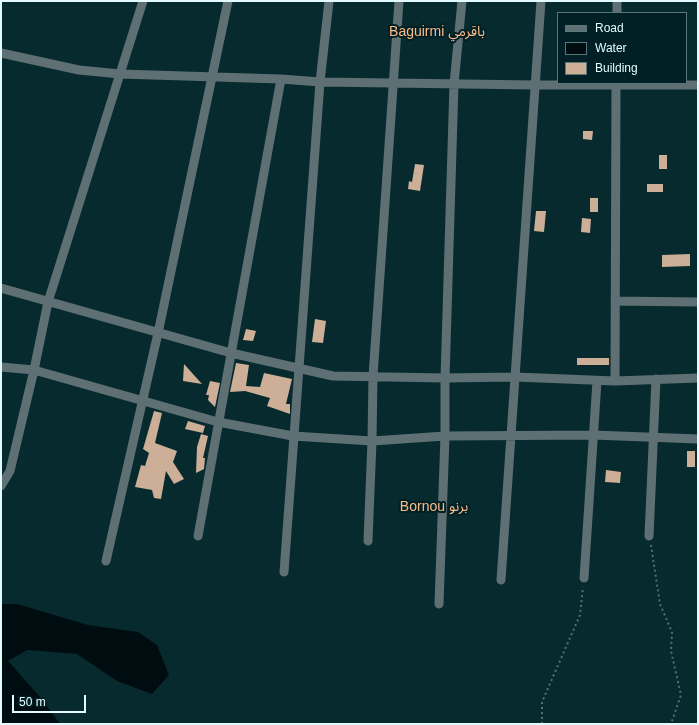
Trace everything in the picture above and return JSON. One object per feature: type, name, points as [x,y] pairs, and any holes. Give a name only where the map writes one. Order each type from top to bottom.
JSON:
[{"type":"street","points":[[1,486],[10,471],[34,370],[48,302],[144,1]]},
{"type":"street","points":[[106,561],[144,401],[228,1]]},
{"type":"street","points":[[284,572],[320,82],[329,1]]},
{"type":"street","points":[[368,541],[373,376],[392,83],[399,1]]},
{"type":"street","points":[[439,604],[454,84],[462,1]]},
{"type":"street","points":[[501,580],[541,1]]},
{"type":"street","points":[[617,1],[617,12]]},
{"type":"street","points":[[1,53],[79,70],[120,74],[281,79],[320,82],[535,85],[698,85]]},
{"type":"street","points":[[198,536],[281,79]]},
{"type":"street","points":[[614,381],[616,84]]},
{"type":"street","points":[[1,288],[231,353],[333,376],[445,378],[515,377],[597,381],[698,378]]},
{"type":"street","points":[[615,301],[698,302]]},
{"type":"street","points":[[1,367],[34,370],[218,422],[293,436],[372,441],[445,436],[511,435],[593,435],[698,439]]},
{"type":"street","points":[[649,536],[656,379]]},
{"type":"street","points":[[584,578],[597,381]]},
{"type":"path","points":[[649,536],[660,604],[672,632],[671,651],[681,695],[671,724]]},
{"type":"path","points":[[542,724],[542,702],[580,614],[584,578]]},
{"type":"water","points":[[1,604],[17,604],[88,625],[138,632],[157,645],[169,675],[152,694],[117,681],[77,654],[27,650],[8,661],[41,698],[60,724],[1,724]]},
{"type":"building","points":[[583,131],[593,131],[592,140],[583,139]]},
{"type":"building","points":[[659,155],[667,155],[667,169],[659,169]]},
{"type":"building","points":[[415,164],[424,165],[420,191],[408,189],[409,181],[412,182]]},
{"type":"building","points":[[647,184],[663,184],[663,192],[647,192]]},
{"type":"building","points":[[590,198],[598,198],[598,212],[590,212]]},
{"type":"building","points":[[536,211],[546,211],[544,232],[534,231]]},
{"type":"building","points":[[582,218],[591,219],[590,233],[581,232]]},
{"type":"building","points":[[690,254],[690,266],[662,267],[662,255]]},
{"type":"building","points":[[315,319],[326,321],[323,343],[312,342]]},
{"type":"building","points":[[246,329],[256,331],[253,341],[243,340]]},
{"type":"building","points":[[577,358],[609,358],[609,365],[577,365]]},
{"type":"building","points":[[236,363],[249,365],[246,386],[260,387],[264,373],[292,379],[286,404],[290,404],[290,414],[267,406],[270,398],[245,391],[230,392]]},
{"type":"building","points":[[184,364],[202,384],[183,381]]},
{"type":"building","points":[[210,381],[220,383],[215,407],[208,400],[209,395],[206,395]]},
{"type":"building","points":[[154,411],[162,413],[155,443],[177,451],[173,462],[184,479],[174,484],[166,471],[161,499],[154,498],[152,490],[135,487],[141,465],[145,466],[149,453],[143,449]]},
{"type":"building","points":[[188,421],[205,426],[203,433],[185,429]]},
{"type":"building","points":[[201,434],[208,436],[203,458],[205,458],[204,469],[196,473],[197,447]]},
{"type":"building","points":[[687,451],[695,451],[695,467],[687,467]]},
{"type":"building","points":[[606,470],[621,472],[620,483],[605,482]]},
{"type":"district","name":"Baguirmi باقرمي","points":[[437,32]]},
{"type":"district","name":"Bornou برنو","points":[[434,507]]}]
